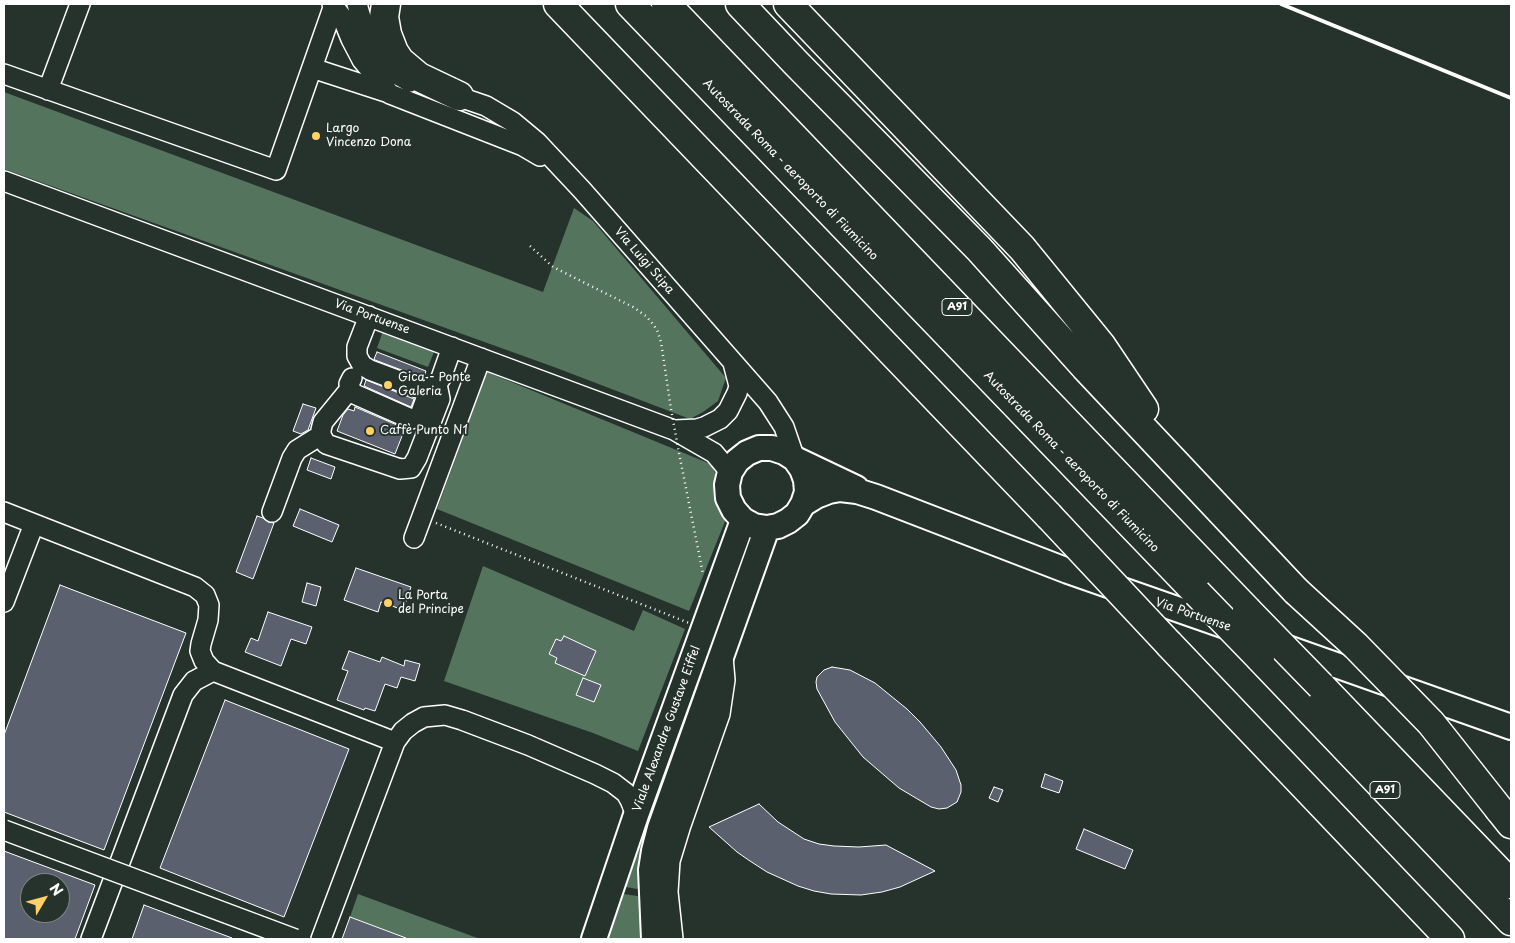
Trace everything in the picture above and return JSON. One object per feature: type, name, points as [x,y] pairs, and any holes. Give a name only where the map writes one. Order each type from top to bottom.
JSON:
[{"type":"highway","points":[[386,4],[384,18],[387,34],[394,52],[400,61],[419,77],[459,96]]},
{"type":"highway","points":[[558,4],[1049,516],[1450,939]]},
{"type":"highway","name":"Autostrada Roma - aeroporto di Fiumicino","points":[[630,4],[1511,921]]},
{"type":"highway","name":"Autostrada Roma - aeroporto di Fiumicino","points":[[666,4],[1511,884]]},
{"type":"highway","points":[[740,4],[794,62],[979,249],[1085,366],[1296,592],[1356,646],[1431,723],[1505,817]]},
{"type":"highway","points":[[788,4],[1022,248],[1101,345],[1189,477]]},
{"type":"highway","points":[[1347,832],[1441,939]]},
{"type":"main road","name":"Via Portuense","points":[[730,472],[737,461],[747,453],[759,448],[772,448],[876,497],[1068,571],[1511,727]]},
{"type":"main road","points":[[795,459],[802,469],[806,480],[807,492],[803,504]]},
{"type":"main road","points":[[730,472],[727,485],[728,498],[734,510],[743,520],[754,526],[766,528]]},
{"type":"main road","name":"Via Portuense","points":[[766,528],[778,526],[788,521],[797,514],[803,504],[822,494],[840,489],[876,497]]},
{"type":"main road","name":"Viale Alexandre Gustave Eiffel","points":[[596,937],[636,815],[743,520]]},
{"type":"main road","name":"Viale Alexandre Gustave Eiffel","points":[[654,939],[651,879],[656,840],[766,528]]},
{"type":"street","points":[[48,90],[80,4]]},
{"type":"street","points":[[4,74],[276,170],[333,4]]},
{"type":"street","points":[[333,4],[344,20],[362,60],[390,94]]},
{"type":"street","name":"Via Luigi Stipa","points":[[357,4],[364,30],[374,52],[392,72],[414,84],[459,96],[486,106],[513,122],[537,142],[582,190],[758,390],[779,418],[787,434],[795,459]]},
{"type":"street","points":[[312,68],[390,94],[529,148],[582,190]]},
{"type":"street","name":"Via Portuense","points":[[4,180],[674,430],[714,453],[730,472]]},
{"type":"street","points":[[369,316],[357,347],[358,360],[362,365],[370,370],[418,388],[433,386]]},
{"type":"street","points":[[358,360],[349,384],[352,393],[412,419],[420,415],[433,386],[442,375],[452,347]]},
{"type":"street","points":[[414,538],[481,358]]},
{"type":"street","points":[[674,430],[704,427],[720,419],[728,411],[737,394],[738,386],[732,360]]},
{"type":"street","points":[[350,389],[323,422],[321,435],[326,444],[400,470],[411,468],[440,399],[433,386]]},
{"type":"street","points":[[272,512],[292,458],[297,450],[321,435]]},
{"type":"street","points":[[4,512],[195,586],[207,598],[209,612],[200,654],[213,671],[395,742]]},
{"type":"street","points":[[4,602],[34,524]]},
{"type":"street","points":[[673,939],[668,873],[673,849],[692,813],[720,714],[725,680],[722,653]]},
{"type":"street","points":[[91,939],[183,695],[194,681],[213,671]]},
{"type":"street","points":[[321,939],[395,742],[403,731],[424,717],[438,715],[454,717],[528,745],[606,779],[619,787],[628,796],[636,815]]},
{"type":"street","points":[[4,830],[295,939]]},
{"type":"path","points":[[530,246],[553,267],[633,307],[646,316],[657,330],[661,342],[670,409],[704,577]]},
{"type":"path","points":[[422,517],[692,624]]},
{"type":"green space","points":[[4,92],[543,292],[574,208],[593,221],[726,378],[718,401],[690,419],[554,367],[4,169]]},
{"type":"green space","points":[[384,328],[436,347],[428,367],[377,348]]},
{"type":"green space","points":[[487,372],[713,465],[726,519],[689,611],[437,509]]},
{"type":"green space","points":[[749,526],[759,530],[674,753],[672,753],[670,751]]},
{"type":"green space","points":[[483,566],[634,631],[643,610],[685,629],[638,751],[593,733],[444,681]]},
{"type":"green space","points":[[652,804],[656,806],[643,890],[620,886]]},
{"type":"green space","points":[[617,893],[644,897],[646,939],[605,939]]},
{"type":"green space","points":[[358,894],[480,939],[394,939],[396,934],[350,917]]},
{"type":"building","points":[[377,352],[426,371],[424,377],[375,360]]},
{"type":"building","points":[[366,380],[414,399],[411,407],[364,386]]},
{"type":"building","points":[[303,404],[316,408],[308,430],[301,434],[293,431]]},
{"type":"building","name":"Caffè Punto N1","points":[[355,407],[404,428],[395,454],[337,431],[343,415],[348,409],[354,411]]},
{"type":"building","points":[[311,458],[335,467],[331,479],[307,470]]},
{"type":"building","points":[[300,509],[339,525],[332,542],[293,526]]},
{"type":"building","points":[[257,516],[274,523],[253,579],[236,572]]},
{"type":"building","points":[[356,568],[411,587],[403,610],[381,602],[378,612],[344,600]]},
{"type":"building","points":[[307,583],[321,587],[316,606],[302,602]]},
{"type":"building","points":[[60,585],[186,633],[104,850],[4,812],[4,735]]},
{"type":"building","points":[[268,612],[312,627],[306,644],[291,639],[281,666],[245,652],[251,638],[258,641]]},
{"type":"building","points":[[564,636],[596,651],[585,676],[555,663],[557,658],[549,654],[556,639],[561,641]]},
{"type":"building","points":[[349,651],[380,662],[382,657],[404,666],[405,660],[420,664],[415,681],[401,677],[397,688],[385,684],[375,711],[365,708],[364,710],[337,700],[348,671],[342,669]]},
{"type":"building","points":[[832,667],[850,670],[875,683],[920,722],[941,747],[956,770],[961,785],[961,792],[957,802],[947,808],[931,807],[899,788],[863,757],[835,722],[817,689],[817,677],[824,670]]},
{"type":"building","points":[[583,678],[601,685],[594,702],[576,695]]},
{"type":"building","points":[[225,700],[349,749],[284,917],[160,868]]},
{"type":"building","points":[[1045,774],[1063,781],[1059,793],[1041,787]]},
{"type":"building","points":[[994,787],[1003,790],[998,802],[989,798]]},
{"type":"building","points":[[759,804],[778,822],[804,839],[834,846],[886,845],[935,871],[900,887],[861,895],[831,894],[798,886],[767,872],[750,861],[709,827]]},
{"type":"building","points":[[1084,829],[1133,850],[1125,869],[1076,849]]},
{"type":"building","points":[[4,851],[63,873],[20,873],[20,923],[70,923],[70,876],[95,885],[75,939],[4,939]]},
{"type":"building","points":[[144,905],[232,938],[232,939],[132,939]]},
{"type":"building","points":[[350,917],[406,938],[406,939],[342,939]]},
{"type":"railway","points":[[1281,4],[1511,98]]},
{"type":"place","name":"Largo Vincenzo Dona","points":[[316,136]]},
{"type":"place","name":"Gica - Ponte Galeria","points":[[388,385]]},
{"type":"place","name":"Caffè Punto N1","points":[[370,431]]},
{"type":"place","name":"La Porta del Principe","points":[[388,603]]}]
